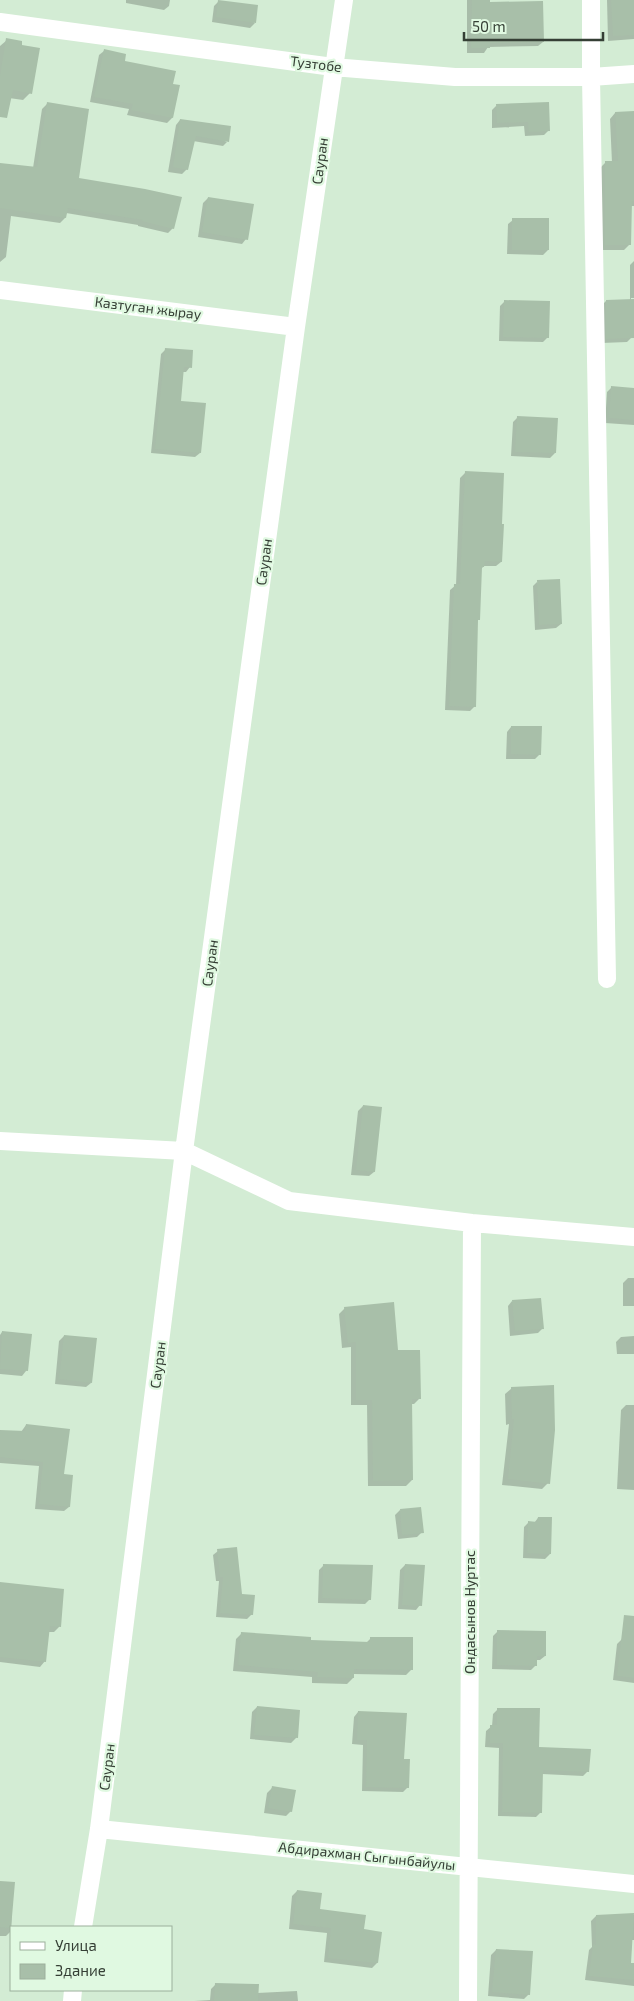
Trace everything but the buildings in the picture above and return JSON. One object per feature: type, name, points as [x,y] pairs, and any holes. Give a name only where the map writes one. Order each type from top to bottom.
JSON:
[{"type":"street","name":"Сауран","points":[[84,1926],[99,1829],[184,1151],[296,327],[344,0]]},
{"type":"street","points":[[591,0],[607,979]]},
{"type":"street","name":"Тузтобе","points":[[0,22],[333,67],[454,77],[634,74]]},
{"type":"street","name":"Казтуган жырау","points":[[0,290],[296,327]]},
{"type":"street","points":[[0,1141],[184,1151],[289,1202],[472,1223],[634,1237]]},
{"type":"street","name":"Ондасынов Нуртас","points":[[468,2001],[472,1223]]},
{"type":"street","name":"Абдирахман Сыгынбайулы","points":[[99,1829],[634,1884]]}]
